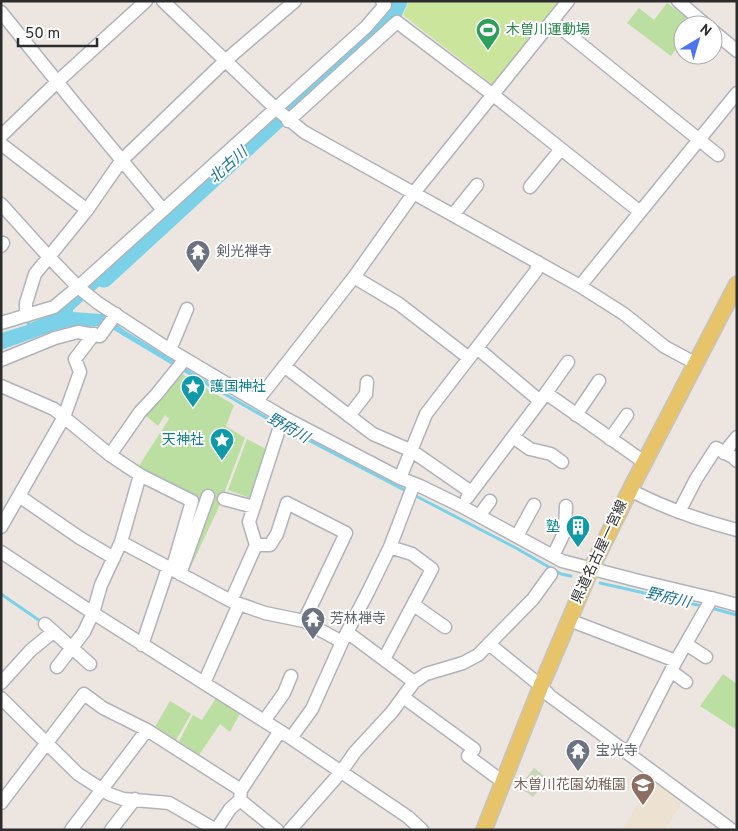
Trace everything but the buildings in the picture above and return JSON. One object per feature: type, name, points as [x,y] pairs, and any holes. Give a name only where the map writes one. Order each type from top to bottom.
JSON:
[{"type":"main road","name":"県道名古屋一宮線","points":[[484,830],[541,686],[591,569],[644,462],[737,284]]},
{"type":"street","points":[[1,136],[146,1]]},
{"type":"street","points":[[162,1],[282,115],[304,132],[580,286],[624,314],[665,347],[695,363]]},
{"type":"street","points":[[26,315],[26,303],[35,274],[87,210],[121,161],[225,61],[295,1]]},
{"type":"street","points":[[257,401],[354,277],[413,194],[568,1]]},
{"type":"street","points":[[678,1],[694,15]]},
{"type":"street","points":[[282,115],[366,27],[385,2]]},
{"type":"street","points":[[1,12],[163,210]]},
{"type":"street","points":[[552,21],[718,155]]},
{"type":"street","points":[[1,324],[54,307],[82,290],[163,210],[397,22],[492,94],[639,211]]},
{"type":"street","points":[[723,39],[737,51]]},
{"type":"street","points":[[580,286],[639,211],[737,93]]},
{"type":"street","points":[[1,144],[87,210]]},
{"type":"street","points":[[530,187],[561,149]]},
{"type":"street","points":[[453,215],[477,185]]},
{"type":"street","points":[[1,204],[48,256],[82,290],[114,317],[170,350],[182,364],[257,401],[281,423],[400,478],[412,490],[461,506],[562,561],[708,603],[737,606]]},
{"type":"street","points":[[400,478],[426,414],[536,270],[538,262]]},
{"type":"street","points":[[354,277],[400,304],[543,397],[576,415],[644,462]]},
{"type":"street","points":[[170,350],[187,309]]},
{"type":"street","points":[[1,527],[64,417],[80,372],[75,358],[114,317]]},
{"type":"street","points":[[1,360],[55,338],[78,332],[99,333]]},
{"type":"street","points":[[461,506],[568,362]]},
{"type":"street","points":[[110,455],[140,412],[182,364]]},
{"type":"street","points":[[284,366],[373,434],[412,450],[471,492]]},
{"type":"street","points":[[576,415],[599,381]]},
{"type":"street","points":[[349,416],[366,394],[367,382]]},
{"type":"street","points":[[1,386],[54,409],[110,455],[140,476],[192,501],[173,570]]},
{"type":"street","points":[[610,439],[627,415]]},
{"type":"street","points":[[204,683],[256,545],[249,522],[281,423]]},
{"type":"street","points":[[512,437],[530,449],[551,454],[562,462]]},
{"type":"street","points":[[724,453],[737,437]]},
{"type":"street","points":[[679,512],[696,479],[716,448],[737,461]]},
{"type":"street","points":[[57,667],[84,632],[93,614],[101,585],[121,542],[140,476]]},
{"type":"street","points":[[1,698],[78,774],[109,794],[123,799],[169,803],[216,830],[285,734],[312,709],[344,637],[370,590],[412,490]]},
{"type":"street","points":[[630,490],[649,500],[705,522],[737,530]]},
{"type":"street","points":[[19,496],[80,538],[114,558]]},
{"type":"street","points":[[142,645],[173,570],[208,496]]},
{"type":"street","points":[[224,499],[254,507]]},
{"type":"street","points":[[479,516],[490,501]]},
{"type":"street","points":[[256,545],[270,545],[277,534],[287,504],[346,533],[304,621]]},
{"type":"street","points":[[517,536],[534,505]]},
{"type":"street","points":[[553,556],[565,531],[566,506]]},
{"type":"street","points":[[121,542],[235,602],[265,613],[304,621],[344,637],[384,659],[414,682]]},
{"type":"street","points":[[384,659],[432,569],[412,554],[390,546]]},
{"type":"street","points":[[1,552],[93,614],[285,734],[408,817],[419,829]]},
{"type":"street","points":[[290,830],[355,752],[392,712],[414,682],[426,674],[464,663],[478,655],[533,599],[551,574]]},
{"type":"street","points":[[629,753],[708,603]]},
{"type":"street","points":[[414,605],[445,627]]},
{"type":"street","points":[[569,620],[674,666],[686,682]]},
{"type":"street","points":[[1,683],[49,628],[90,664]]},
{"type":"street","points":[[489,644],[541,686],[550,696],[629,753],[715,825],[732,830]]},
{"type":"street","points":[[686,644],[706,657]]},
{"type":"street","points":[[264,721],[284,693],[291,676]]},
{"type":"street","points":[[1,803],[18,784],[84,694],[102,708],[147,730],[240,795],[277,830]]},
{"type":"street","points":[[404,697],[474,749],[468,756],[503,782]]},
{"type":"street","points":[[74,829],[147,730]]},
{"type":"street","points":[[111,830],[135,799]]},
{"type":"shaded area","points":[[661,777],[686,796],[665,830],[622,830],[653,780]]},
{"type":"green space","name":"木曽川運動場","points":[[409,1],[568,1],[497,88],[403,15]]},
{"type":"green space","points":[[667,3],[683,15],[673,15],[673,53],[671,56],[627,23],[639,8],[654,20]]},
{"type":"green space","points":[[179,372],[234,405],[226,426],[245,438],[218,509],[186,577],[192,501],[135,472],[169,419],[165,415],[158,426],[145,415]]},
{"type":"green space","points":[[247,439],[270,451],[250,498],[228,490]]},
{"type":"green space","points":[[723,674],[737,684],[737,730],[700,706]]},
{"type":"green space","points":[[218,695],[242,710],[230,732],[220,724],[199,755],[179,741],[193,715],[202,720]]},
{"type":"green space","points":[[170,701],[191,714],[176,740],[155,727]]},
{"type":"green space","points":[[534,768],[553,783],[549,790],[543,785],[533,797],[519,787]]},
{"type":"water","points":[[119,256],[125,263],[73,312],[102,314],[108,317],[124,330],[215,386],[214,390],[107,326],[68,327],[1,350],[1,333],[27,325],[26,320],[28,319],[30,323],[60,311]]},
{"type":"waterway","name":"北古川","points":[[104,278],[374,33],[392,14],[398,1]]},
{"type":"waterway","name":"野府川","points":[[211,386],[277,424]]},
{"type":"waterway","name":"野府川","points":[[283,427],[408,492]]},
{"type":"waterway","name":"野府川","points":[[414,495],[516,548],[561,574],[571,576]]},
{"type":"waterway","name":"野府川","points":[[600,583],[702,606]]},
{"type":"waterway","points":[[1,594],[43,623]]},
{"type":"waterway","name":"野府川","points":[[711,608],[737,615]]},
{"type":"place","name":"木曽川運動場","points":[[488,51]]},
{"type":"place","name":"剣光禅寺","points":[[198,273]]},
{"type":"place","name":"護国神社","points":[[193,408]]},
{"type":"place","name":"天神社","points":[[222,461]]},
{"type":"place","name":"塾","points":[[578,548]]},
{"type":"place","name":"芳林禅寺","points":[[313,640]]},
{"type":"place","name":"宝光寺","points":[[578,772]]},
{"type":"place","name":"木曽川花園幼稚園","points":[[643,806]]}]
